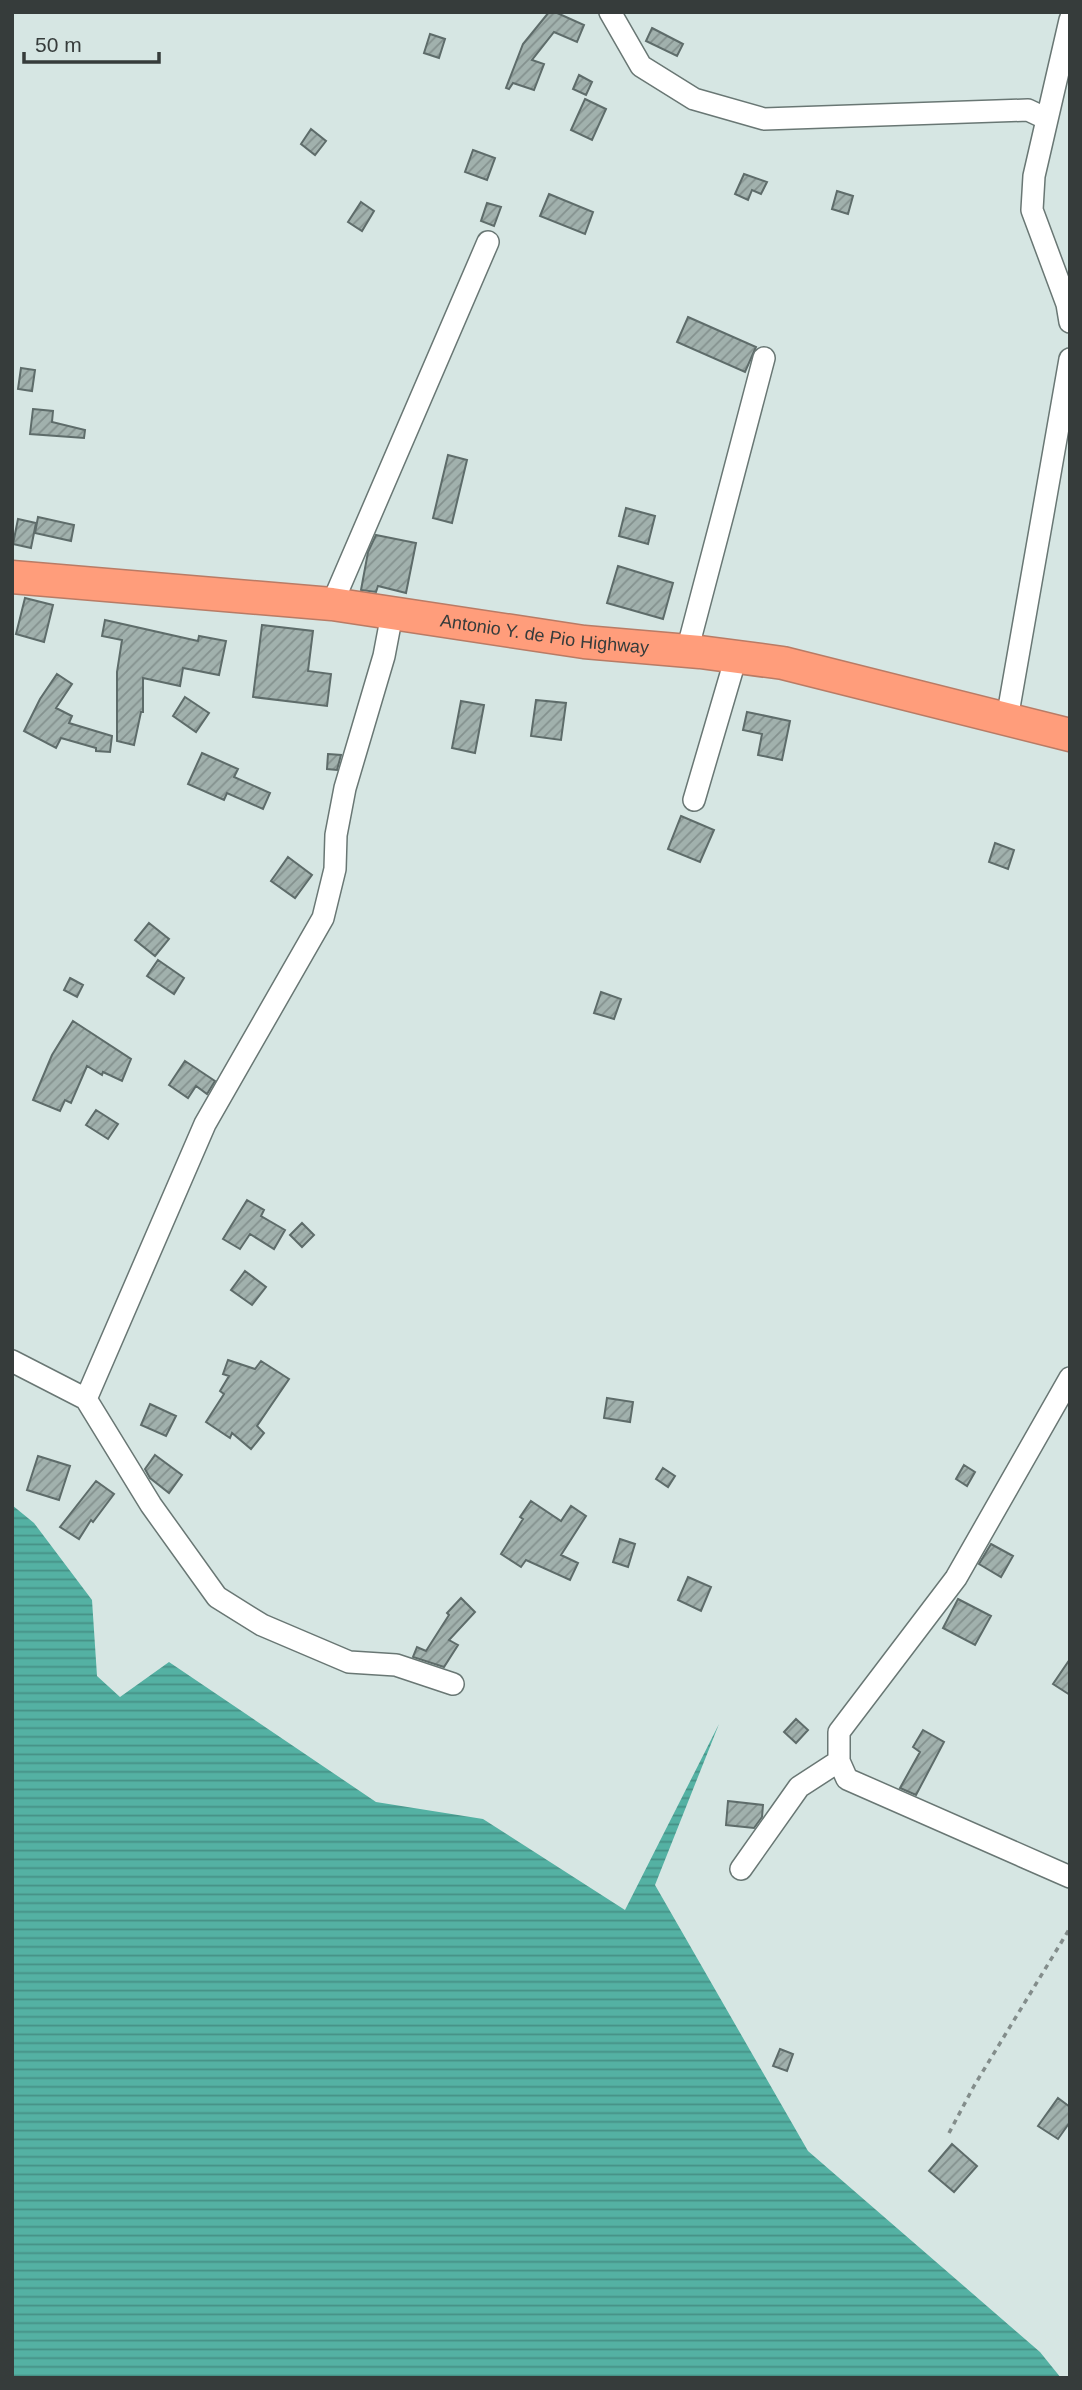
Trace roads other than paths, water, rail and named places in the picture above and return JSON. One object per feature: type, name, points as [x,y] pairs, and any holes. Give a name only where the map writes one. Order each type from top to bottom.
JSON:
[{"type":"highway","name":"Antonio Y. de Pio Highway","points":[[12,577],[332,604],[584,642],[783,663],[1070,735]]},
{"type":"street","points":[[610,12],[641,66],[694,99],[764,119],[1028,110],[1047,119]]},
{"type":"street","points":[[1070,20],[1034,176],[1032,210],[1067,304],[1070,321]]},
{"type":"street","points":[[332,604],[488,242]]},
{"type":"street","points":[[687,651],[764,358]]},
{"type":"street","points":[[1007,719],[1070,359]]},
{"type":"street","points":[[86,1398],[205,1124],[323,918],[335,869],[336,835],[345,788],[384,656],[392,614]]},
{"type":"street","points":[[694,800],[736,657]]},
{"type":"street","points":[[12,1361],[86,1398],[151,1506],[217,1597],[262,1625],[349,1662],[396,1665],[453,1685]]},
{"type":"street","points":[[1070,1378],[956,1578],[839,1732],[839,1762],[847,1779],[1070,1877]]},
{"type":"street","points":[[741,1869],[799,1787],[839,1762]]}]
